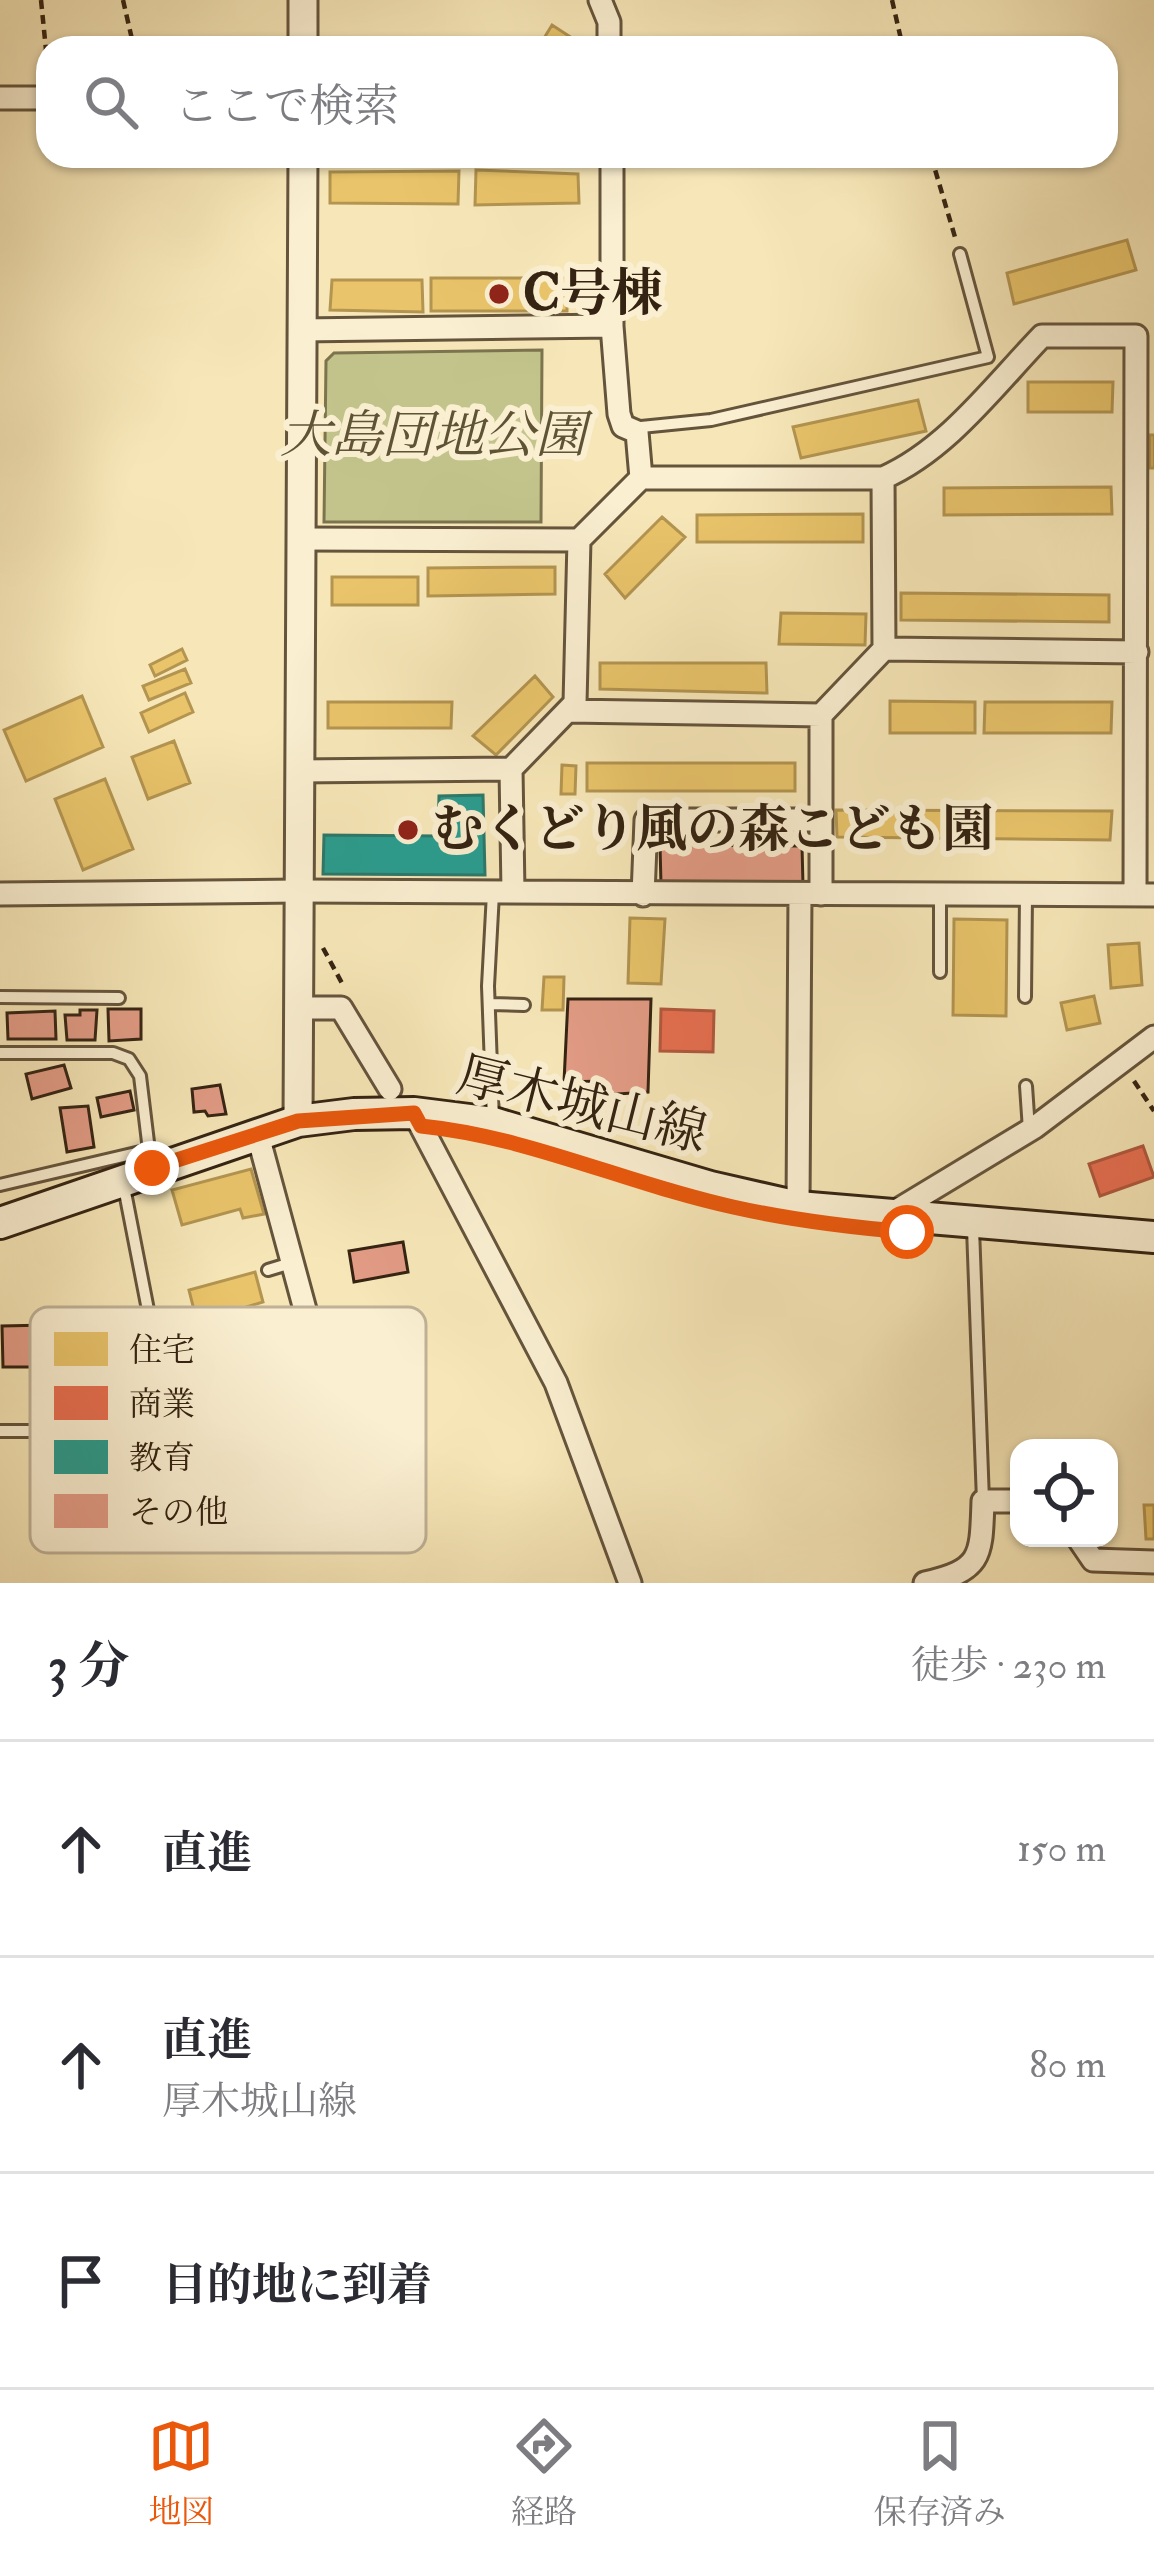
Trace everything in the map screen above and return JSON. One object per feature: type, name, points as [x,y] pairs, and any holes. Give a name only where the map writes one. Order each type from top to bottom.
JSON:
[{"type":"main road","name":"厚木城山線","points":[[0,1223],[141,1166],[298,1121],[414,1113],[494,1123],[710,1187],[798,1207],[1154,1237]]},
{"type":"street","points":[[303,0],[303,36]]},
{"type":"street","points":[[600,0],[609,36]]},
{"type":"street","points":[[0,98],[36,98]]},
{"type":"street","points":[[298,1121],[302,168]]},
{"type":"street","points":[[611,168],[612,326],[619,414],[623,426],[638,432],[641,478]]},
{"type":"street","points":[[301,330],[612,326]]},
{"type":"street","points":[[0,894],[1144,894],[1137,652],[1145,615],[1145,336],[1042,336],[940,441],[910,466],[883,478],[641,478],[578,540],[575,703],[511,769],[503,892]]},
{"type":"street","points":[[798,1207],[810,894],[820,820],[821,715],[884,649],[883,478]]},
{"type":"street","points":[[300,539],[578,540]]},
{"type":"street","points":[[884,649],[1137,652]]},
{"type":"street","points":[[568,711],[821,715]]},
{"type":"street","points":[[298,772],[511,769]]},
{"type":"street","points":[[644,895],[646,820],[820,820]]},
{"type":"street","points":[[299,1008],[341,1009],[390,1089]]},
{"type":"street","points":[[887,1216],[1029,1130],[1154,1037]]},
{"type":"street","points":[[414,1113],[556,1383],[630,1583]]},
{"type":"street","points":[[257,1132],[303,1307]]},
{"type":"street","points":[[925,1583],[954,1576],[976,1561],[983,1501],[1010,1501]]},
{"type":"street","points":[[1084,1547],[1093,1560],[1154,1562]]},
{"type":"lane","points":[[638,432],[641,427],[711,420],[988,357],[960,254]]},
{"type":"lane","points":[[494,1123],[490,1004],[503,892]]},
{"type":"lane","points":[[940,895],[940,972]]},
{"type":"lane","points":[[1025,997],[1026,896]]},
{"type":"lane","points":[[0,997],[119,998]]},
{"type":"lane","points":[[490,1004],[524,1005]]},
{"type":"lane","points":[[0,1053],[112,1053],[129,1058],[136,1070],[149,1307]]},
{"type":"lane","points":[[1025,1086],[1029,1130]]},
{"type":"lane","points":[[0,1185],[141,1166]]},
{"type":"lane","points":[[973,1224],[983,1501]]},
{"type":"lane","points":[[268,1270],[291,1263]]},
{"type":"path","points":[[41,0],[45,36]]},
{"type":"path","points":[[122,0],[131,36]]},
{"type":"path","points":[[892,0],[900,36]]},
{"type":"path","points":[[935,168],[960,254]]},
{"type":"path","points":[[1121,1062],[1154,1111]]},
{"type":"green space","name":"大島団地公園","points":[[542,350],[541,522],[324,522],[326,361],[334,353]]},
{"type":"building: 住宅","points":[[552,25],[569,36],[545,36]]},
{"type":"building: 住宅","points":[[476,170],[578,174],[579,203],[475,205]]},
{"type":"building: 住宅","points":[[459,171],[458,204],[330,203],[330,172]]},
{"type":"building: 住宅","points":[[1127,240],[1136,270],[1014,304],[1007,273]]},
{"type":"building: 住宅","name":"C号棟","points":[[431,278],[567,278],[567,311],[431,311]]},
{"type":"building: 住宅","points":[[332,280],[422,280],[423,312],[330,310]]},
{"type":"building: 住宅","points":[[1028,382],[1113,382],[1112,412],[1028,412]]},
{"type":"building: 住宅","points":[[918,400],[926,431],[801,458],[793,427]]},
{"type":"building: 住宅","points":[[1150,435],[1154,435],[1154,468],[1150,468]]},
{"type":"building: 住宅","points":[[1111,487],[1112,514],[944,515],[944,488]]},
{"type":"building: 住宅","points":[[863,514],[863,542],[697,542],[697,515]]},
{"type":"building: 住宅","points":[[662,517],[685,537],[625,598],[605,574]]},
{"type":"building: 住宅","points":[[555,567],[555,594],[428,596],[428,568]]},
{"type":"building: 住宅","points":[[332,577],[418,577],[418,605],[332,605]]},
{"type":"building: 住宅","points":[[901,593],[1109,595],[1109,622],[901,620]]},
{"type":"building: 住宅","points":[[781,613],[866,614],[865,645],[779,644]]},
{"type":"building: 住宅","points":[[182,649],[187,660],[155,676],[150,665]]},
{"type":"building: 住宅","points":[[600,663],[766,663],[767,693],[600,689]]},
{"type":"building: 住宅","points":[[185,669],[191,683],[149,700],[143,686]]},
{"type":"building: 住宅","points":[[535,676],[553,697],[496,755],[473,736]]},
{"type":"building: 住宅","points":[[185,693],[193,712],[149,732],[141,713]]},
{"type":"building: 住宅","points":[[82,696],[103,747],[26,781],[4,730]]},
{"type":"building: 住宅","points":[[890,701],[975,702],[975,733],[890,733]]},
{"type":"building: 住宅","points":[[328,702],[452,702],[451,728],[328,728]]},
{"type":"building: 住宅","points":[[985,702],[1112,702],[1111,733],[984,733]]},
{"type":"building: 住宅","points":[[174,741],[190,783],[148,799],[132,757]]},
{"type":"building: 住宅","points":[[587,763],[795,763],[795,791],[587,791]]},
{"type":"building: 住宅","points":[[562,765],[576,766],[575,794],[561,794]]},
{"type":"building: 住宅","points":[[105,779],[133,849],[83,870],[55,799]]},
{"type":"building: 住宅","points":[[836,810],[1112,811],[1110,840],[837,837]]},
{"type":"building: 住宅","points":[[630,918],[665,919],[661,984],[628,983]]},
{"type":"building: 住宅","points":[[954,919],[1007,920],[1006,1016],[953,1015]]},
{"type":"building: 住宅","points":[[1139,943],[1142,985],[1111,988],[1108,945]]},
{"type":"building: 住宅","points":[[544,977],[564,977],[563,1010],[542,1010]]},
{"type":"building: 住宅","points":[[1094,996],[1100,1023],[1067,1030],[1061,1003]]},
{"type":"building: 住宅","points":[[251,1169],[264,1214],[243,1218],[240,1209],[182,1225],[172,1190]]},
{"type":"building: 住宅","points":[[255,1272],[263,1302],[246,1307],[193,1307],[189,1290]]},
{"type":"building: 住宅","points":[[1144,1505],[1154,1505],[1154,1539],[1146,1539]]},
{"type":"building: 商業","points":[[661,1009],[714,1011],[713,1052],[660,1051]]},
{"type":"building: 商業","points":[[1143,1146],[1154,1177],[1100,1196],[1089,1164]]},
{"type":"building: 教育","points":[[483,795],[485,875],[323,874],[324,835],[438,836],[439,796]]},
{"type":"building: その他","points":[[660,845],[802,846],[803,885],[661,885]]},
{"type":"building: その他","points":[[568,999],[651,999],[648,1092],[602,1095],[601,1081],[564,1082]]},
{"type":"building: その他","points":[[108,1009],[141,1009],[141,1039],[109,1041]]},
{"type":"building: その他","points":[[80,1010],[97,1010],[95,1040],[67,1040],[65,1015],[80,1015]]},
{"type":"building: その他","points":[[55,1011],[56,1039],[8,1039],[7,1013]]},
{"type":"building: その他","points":[[64,1065],[71,1088],[32,1099],[26,1074]]},
{"type":"building: その他","points":[[220,1085],[226,1114],[194,1112],[192,1089]]},
{"type":"building: その他","points":[[130,1091],[134,1110],[101,1117],[97,1098]]},
{"type":"building: その他","points":[[88,1106],[94,1147],[67,1152],[60,1108]]},
{"type":"building: その他","points":[[403,1242],[408,1272],[354,1282],[349,1251]]},
{"type":"building: その他","points":[[30,1325],[30,1367],[3,1367],[2,1326]]},
{"type":"place","name":"C号棟","points":[[499,294]]},
{"type":"place","name":"むくどり風の森こども園","points":[[408,830]]},
{"type":"route","points":[[152,1168],[298,1121],[414,1113],[421,1126],[536,1147],[730,1207],[817,1224],[907,1232]]}]
